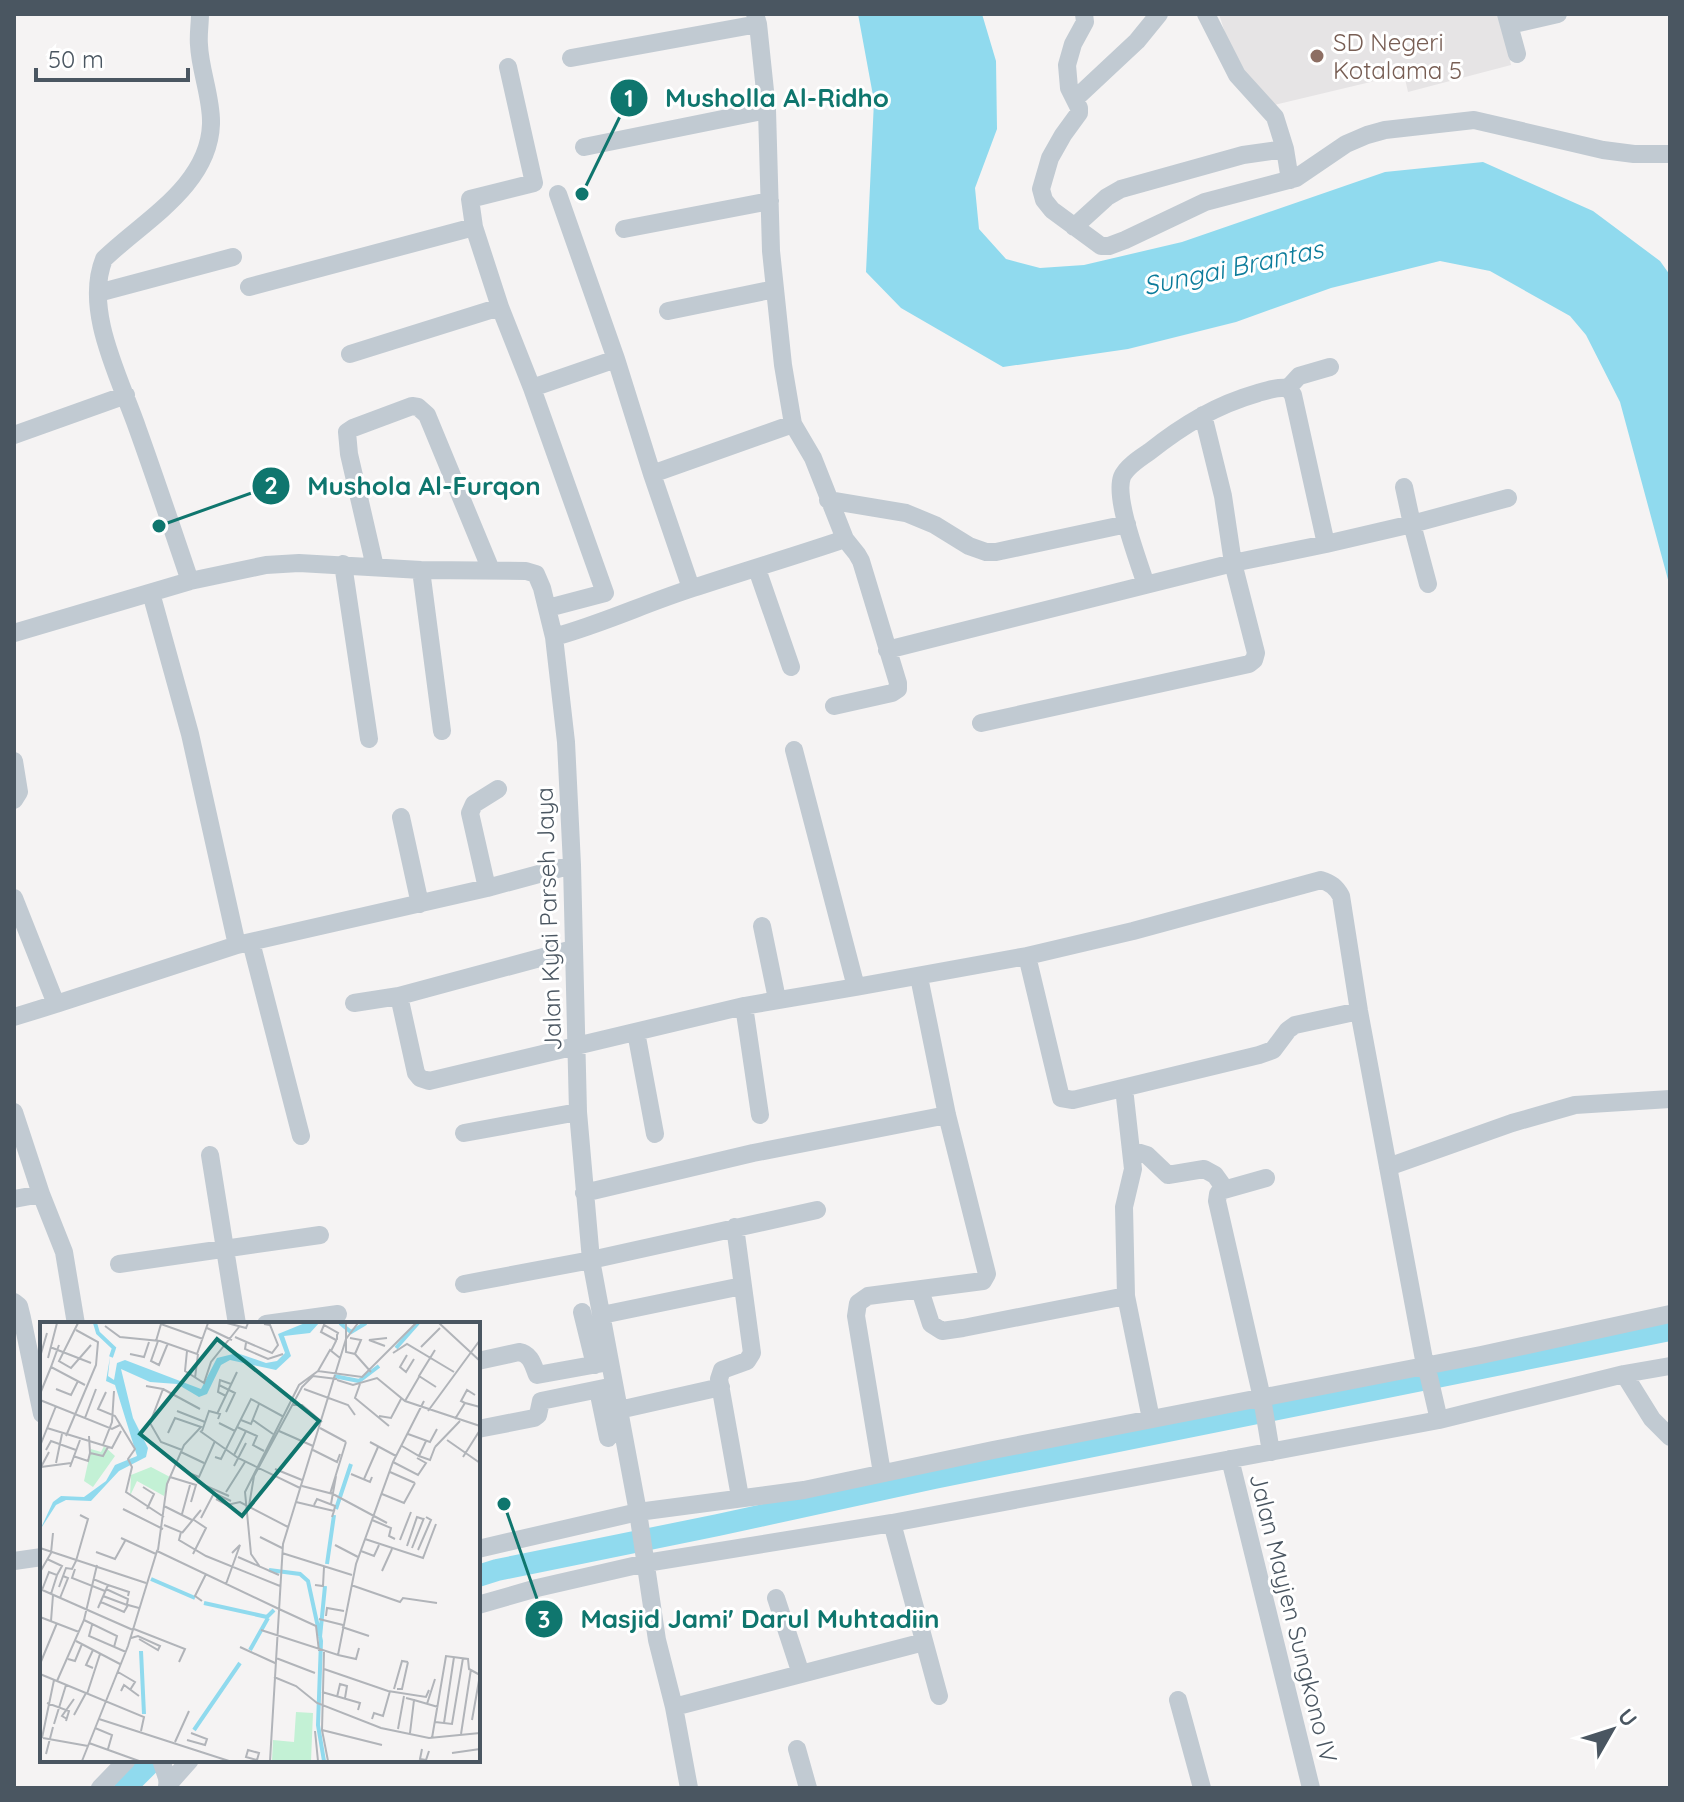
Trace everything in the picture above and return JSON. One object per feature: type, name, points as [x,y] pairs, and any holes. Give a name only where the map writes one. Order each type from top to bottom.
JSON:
[{"type":"street","points":[[190,581],[109,354],[98,293],[99,271],[104,259],[168,204],[191,178],[207,147],[211,123],[199,45],[200,14]]},
{"type":"street","points":[[1084,14],[1085,22],[1073,44],[1067,65],[1069,88],[1079,113],[1050,158],[1041,189],[1044,200],[1052,210],[1097,244],[1109,246],[1205,202],[1290,180],[1346,144],[1385,130],[1474,120],[1603,150],[1670,154]]},
{"type":"street","points":[[1075,99],[1137,41],[1159,14]]},
{"type":"street","points":[[1206,14],[1237,75],[1275,117],[1290,180]]},
{"type":"street","points":[[1517,54],[1508,19],[1558,14]]},
{"type":"street","points":[[571,58],[756,19],[767,110],[771,251],[793,424],[813,458],[845,539],[861,561],[898,683],[898,689],[892,693],[834,706]]},
{"type":"street","points":[[508,67],[534,183],[470,199],[474,227],[613,618]]},
{"type":"street","points":[[584,147],[767,110]]},
{"type":"street","points":[[1074,227],[1107,197],[1121,189],[1243,155],[1285,149]]},
{"type":"street","points":[[558,194],[691,588]]},
{"type":"street","points":[[624,229],[770,201]]},
{"type":"street","points":[[249,287],[474,227]]},
{"type":"street","points":[[98,293],[233,257]]},
{"type":"street","points":[[668,311],[775,289]]},
{"type":"street","points":[[350,354],[500,307]]},
{"type":"street","points":[[532,388],[616,359]]},
{"type":"street","points":[[1288,388],[1299,376],[1330,367]]},
{"type":"street","points":[[1146,585],[1127,524],[1120,487],[1123,474],[1190,421],[1237,399],[1279,387],[1288,388],[1293,395],[1326,544]]},
{"type":"street","points":[[14,435],[126,395]]},
{"type":"street","points":[[375,567],[349,454],[347,432],[412,406],[427,415],[491,570]]},
{"type":"street","points":[[981,723],[1249,664],[1254,660],[1256,653],[1233,563],[1223,496],[1203,415]]},
{"type":"street","points":[[652,474],[793,424]]},
{"type":"street","points":[[1404,487],[1428,584]]},
{"type":"street","points":[[887,650],[1233,563],[1412,524],[1508,498]]},
{"type":"street","points":[[828,500],[906,513],[986,552],[1127,524]]},
{"type":"street","points":[[554,637],[691,588],[845,539]]},
{"type":"street","points":[[343,564],[369,739]]},
{"type":"street","name":"Jalan Kyai Parseh Jaya","points":[[14,633],[190,581],[266,565],[343,564],[421,570],[526,571],[536,574],[554,637],[566,742],[578,1112],[591,1260],[602,1315],[602,1364],[606,1388],[619,1410],[657,1640],[674,1707],[689,1788]]},
{"type":"street","points":[[757,569],[791,667]]},
{"type":"street","points":[[421,570],[442,731]]},
{"type":"street","points":[[151,593],[244,944],[301,1136]]},
{"type":"street","points":[[548,608],[605,593]]},
{"type":"street","points":[[794,750],[856,987]]},
{"type":"street","points":[[14,761],[19,792],[14,800]]},
{"type":"street","points":[[487,888],[470,813],[474,804],[498,789]]},
{"type":"street","points":[[401,817],[420,904]]},
{"type":"street","points":[[14,1017],[244,944],[487,888],[572,865]]},
{"type":"street","points":[[399,996],[416,1073],[429,1081],[777,999],[1027,956],[1321,880],[1330,883],[1341,896],[1388,1167],[1438,1416]]},
{"type":"street","points":[[14,898],[56,1004]]},
{"type":"street","points":[[762,926],[777,999]]},
{"type":"street","points":[[354,1003],[399,996],[573,949]]},
{"type":"street","points":[[1027,956],[1061,1098],[1073,1100],[1259,1055],[1273,1050],[1295,1025],[1359,1011]]},
{"type":"street","points":[[882,1473],[856,1316],[858,1303],[868,1296],[983,1281],[987,1274],[947,1115],[919,977]]},
{"type":"street","points":[[744,1006],[760,1115]]},
{"type":"street","points":[[636,1032],[655,1134]]},
{"type":"street","points":[[1124,1088],[1133,1169],[1124,1207],[1126,1296],[1151,1419]]},
{"type":"street","points":[[1388,1167],[1512,1123],[1575,1105],[1670,1099]]},
{"type":"street","points":[[14,1112],[64,1252],[76,1322]]},
{"type":"street","points":[[464,1133],[578,1112]]},
{"type":"street","points":[[584,1193],[753,1153],[947,1115]]},
{"type":"street","points":[[1131,1150],[1147,1155],[1168,1175],[1204,1169],[1215,1175],[1225,1189]]},
{"type":"street","points":[[210,1155],[237,1322]]},
{"type":"street","points":[[1266,1178],[1225,1189],[1218,1194],[1217,1201],[1263,1400],[1271,1449]]},
{"type":"street","points":[[14,1199],[41,1194]]},
{"type":"street","points":[[464,1284],[591,1260],[817,1210]]},
{"type":"street","points":[[735,1227],[751,1356],[743,1364],[722,1370],[719,1379],[740,1497]]},
{"type":"street","points":[[119,1264],[320,1235]]},
{"type":"street","points":[[602,1315],[742,1286]]},
{"type":"street","points":[[920,1290],[931,1324],[942,1331],[1126,1296]]},
{"type":"street","points":[[14,1302],[19,1306],[40,1404]]},
{"type":"street","points":[[537,1375],[602,1364],[582,1312]]},
{"type":"street","points":[[280,1322],[338,1314]]},
{"type":"street","points":[[480,1549],[740,1497],[804,1490],[1151,1419],[1427,1371],[1481,1355],[1670,1314]]},
{"type":"street","points":[[480,1361],[524,1353],[530,1358],[537,1375],[541,1401],[538,1415],[534,1418],[480,1429]]},
{"type":"street","points":[[480,1604],[645,1560],[892,1523],[1230,1459],[1670,1366]]},
{"type":"street","points":[[1624,1374],[1652,1419],[1670,1437]]},
{"type":"street","points":[[619,1410],[721,1387]]},
{"type":"street","points":[[541,1401],[606,1388],[608,1438]]},
{"type":"street","name":"Jalan Mayjen Sungkono IV","points":[[1230,1459],[1311,1788]]},
{"type":"street","points":[[892,1523],[939,1696]]},
{"type":"street","points":[[14,1561],[40,1557]]},
{"type":"street","points":[[776,1598],[801,1674]]},
{"type":"street","points":[[674,1707],[924,1642]]},
{"type":"street","points":[[1178,1700],[1202,1788]]},
{"type":"street","points":[[797,1749],[808,1788]]},
{"type":"street","points":[[100,1788],[125,1762]]},
{"type":"street","points":[[166,1778],[187,1762]]},
{"type":"shaded area","name":"SD Negeri Kotalama 5","points":[[1219,14],[1500,14],[1511,65],[1408,92],[1404,74],[1270,106],[1238,74]]},
{"type":"water","name":"Sungai Brantas","points":[[858,14],[982,14],[996,61],[997,129],[975,188],[979,229],[1006,259],[1040,268],[1084,265],[1182,242],[1385,172],[1483,162],[1593,211],[1660,261],[1670,275],[1670,587],[1620,402],[1586,335],[1570,316],[1490,271],[1440,261],[1331,288],[1236,322],[1128,349],[1003,367],[901,308],[866,272],[874,101]]},
{"type":"waterway","points":[[480,1575],[934,1478],[1670,1330]]},
{"type":"waterway","points":[[125,1788],[151,1762]]},
{"type":"place","name":"SD Negeri Kotalama 5","points":[[1317,56]]},
{"type":"place","name":"Musholla Al-Ridho","points":[[582,194]]},
{"type":"place","name":"Mushola Al-Furqon","points":[[159,526]]},
{"type":"place","name":"Masjid Jami' Darul Muhtadiin","points":[[504,1504]]}]
